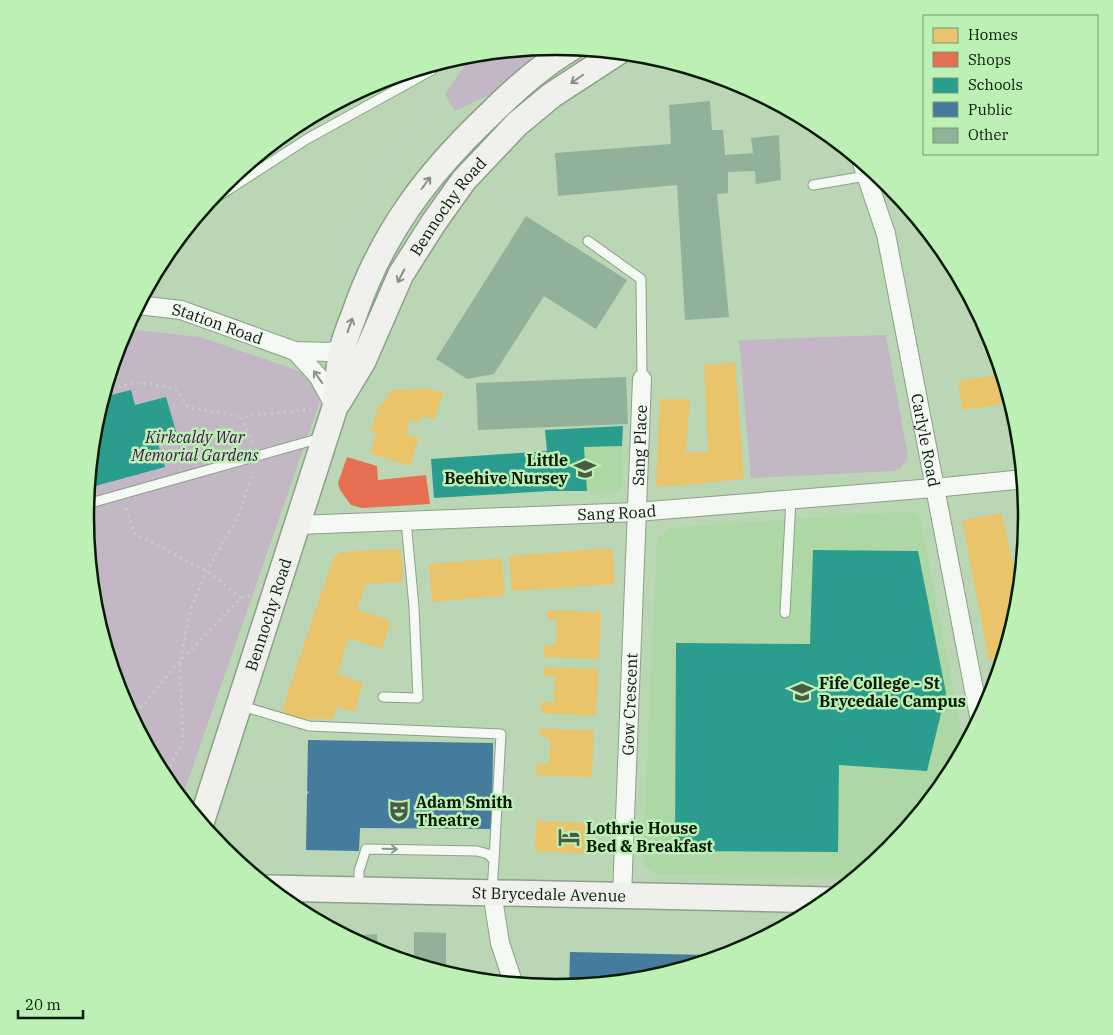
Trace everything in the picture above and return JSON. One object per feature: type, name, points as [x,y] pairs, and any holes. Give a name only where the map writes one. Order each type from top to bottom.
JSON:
[{"type":"main road","name":"Bennochy Road","points":[[204,816],[335,407],[342,350],[360,298],[383,246],[427,180],[457,145],[506,97],[559,55]]},
{"type":"main road","name":"Bennochy Road","points":[[335,407],[363,361],[401,274],[434,222],[469,174],[517,124],[552,96],[609,58]]},
{"type":"main road","name":"St Brycedale Avenue","points":[[281,888],[816,900]]},
{"type":"street","name":"Carlyle Road","points":[[865,173],[886,234],[977,708]]},
{"type":"street","name":"Station Road","points":[[146,306],[181,310],[295,351],[328,352],[342,350]]},
{"type":"street","name":"Station Road","points":[[295,351],[318,376],[335,407]]},
{"type":"street","name":"Sang Place","points":[[636,512],[642,379]]},
{"type":"street","name":"Sang Road","points":[[298,526],[636,512],[934,488],[1017,479]]},
{"type":"street","name":"Gow Crescent","points":[[622,896],[636,512]]},
{"type":"street","points":[[492,892],[500,943],[512,978]]},
{"type":"lane","points":[[232,188],[307,139],[421,76]]},
{"type":"lane","points":[[814,185],[860,169]]},
{"type":"lane","points":[[588,240],[641,279],[642,379]]},
{"type":"lane","points":[[95,502],[326,436]]},
{"type":"lane","points":[[785,613],[791,499]]},
{"type":"lane","points":[[383,697],[418,698],[414,607],[406,521]]},
{"type":"lane","points":[[239,705],[309,726],[501,734],[492,892]]},
{"type":"lane","points":[[359,890],[359,871],[366,849],[477,851],[488,854],[494,860]]},
{"type":"path","points":[[336,226],[352,231],[383,174],[455,67]]},
{"type":"path","points":[[364,166],[383,174]]},
{"type":"path","points":[[469,174],[497,190],[551,203],[664,193]]},
{"type":"path","points":[[113,388],[134,383],[153,384],[177,390],[188,407],[241,416],[335,407]]},
{"type":"path","points":[[169,769],[183,741],[180,661],[191,608],[206,571],[238,516],[259,455],[241,416]]},
{"type":"path","points":[[122,494],[134,533],[206,571],[241,598]]},
{"type":"path","points":[[137,712],[180,661],[241,598],[276,589]]},
{"type":"path","points":[[295,722],[298,853],[364,856]]},
{"type":"path","points":[[213,786],[307,794],[302,760],[297,759]]},
{"type":"shaded area","name":"Little Beehive Nursey","points":[[623,426],[622,487],[618,491],[550,491],[545,430]]},
{"type":"shaded area","name":"Fife College - St Brycedale Campus","points":[[912,511],[920,518],[963,738],[941,774],[904,822],[884,845],[847,877],[658,874],[645,867],[643,854],[657,539],[669,528]]},
{"type":"green space","points":[[539,56],[493,93],[455,111],[445,94],[466,64],[496,59]]},
{"type":"green space","name":"Kirkcaldy War Memorial Gardens","points":[[134,330],[200,337],[299,371],[322,395],[184,791],[156,749],[129,694],[110,637],[98,578],[94,518],[98,457],[110,398]]},
{"type":"green space","points":[[886,335],[908,456],[902,467],[894,471],[751,478],[739,340]]},
{"type":"building: Homes","points":[[975,321],[980,333],[977,334]]},
{"type":"building: Homes","points":[[735,362],[744,479],[661,487],[656,484],[660,399],[690,399],[686,452],[708,452],[704,365]]},
{"type":"building: Homes","points":[[996,375],[1003,404],[963,410],[958,381]]},
{"type":"building: Homes","points":[[426,388],[443,393],[434,420],[421,416],[419,423],[411,420],[406,434],[419,438],[410,466],[370,453],[376,434],[370,432],[380,403],[384,404],[389,391]]},
{"type":"building: Homes","points":[[1002,513],[1015,576],[1010,608],[996,660],[989,661],[962,520]]},
{"type":"building: Homes","points":[[612,548],[615,584],[512,591],[509,556]]},
{"type":"building: Homes","points":[[401,549],[403,582],[366,584],[357,609],[391,621],[382,649],[349,638],[337,674],[363,683],[354,712],[337,706],[333,719],[291,719],[282,710],[333,559],[340,552]]},
{"type":"building: Homes","points":[[502,558],[505,595],[432,602],[429,564]]},
{"type":"building: Homes","points":[[547,610],[601,612],[599,659],[543,657],[544,645],[556,645],[557,619],[547,619]]},
{"type":"building: Homes","points":[[544,667],[598,669],[596,716],[541,713],[541,702],[554,702],[555,676],[544,676]]},
{"type":"building: Homes","points":[[540,728],[594,731],[592,777],[536,775],[537,763],[549,764],[550,738],[540,737]]},
{"type":"building: Homes","points":[[536,821],[591,823],[590,854],[535,851]]},
{"type":"building: Shops","points":[[347,457],[377,466],[378,480],[426,475],[430,504],[362,508],[351,505],[340,490],[338,483]]},
{"type":"building: Schools","points":[[131,390],[135,405],[166,397],[177,435],[157,440],[165,467],[95,486],[103,427],[111,395]]},
{"type":"building: Schools","points":[[623,426],[622,446],[584,447],[587,491],[550,491],[434,498],[431,459],[547,451],[545,430]]},
{"type":"building: Schools","points":[[813,550],[918,551],[946,693],[927,771],[839,765],[838,852],[675,851],[676,643],[810,644]]},
{"type":"building: Public","name":"Adam Smith Theatre","points":[[308,740],[493,743],[492,829],[360,828],[359,851],[306,850]]},
{"type":"building: Public","points":[[570,952],[705,955],[647,971],[617,976],[569,980]]},
{"type":"building: Other","points":[[710,101],[712,130],[723,130],[725,155],[753,153],[751,138],[779,135],[781,180],[756,184],[755,171],[728,172],[728,193],[717,194],[729,317],[685,320],[677,185],[558,196],[555,153],[671,144],[669,105]]},
{"type":"building: Other","points":[[526,216],[627,280],[596,329],[544,296],[494,374],[467,379],[436,359]]},
{"type":"building: Other","points":[[626,377],[628,424],[478,430],[476,383]]},
{"type":"building: Other","points":[[414,932],[446,933],[446,966],[414,957]]},
{"type":"building: Other","points":[[377,934],[378,944],[359,935]]},
{"type":"place","name":"Little Beehive Nursey","points":[[585,469]]},
{"type":"place","name":"Fife College - St Brycedale Campus","points":[[802,692]]},
{"type":"place","name":"Adam Smith Theatre","points":[[399,811]]},
{"type":"place","name":"Lothrie House Bed & Breakfast","points":[[569,837]]}]
